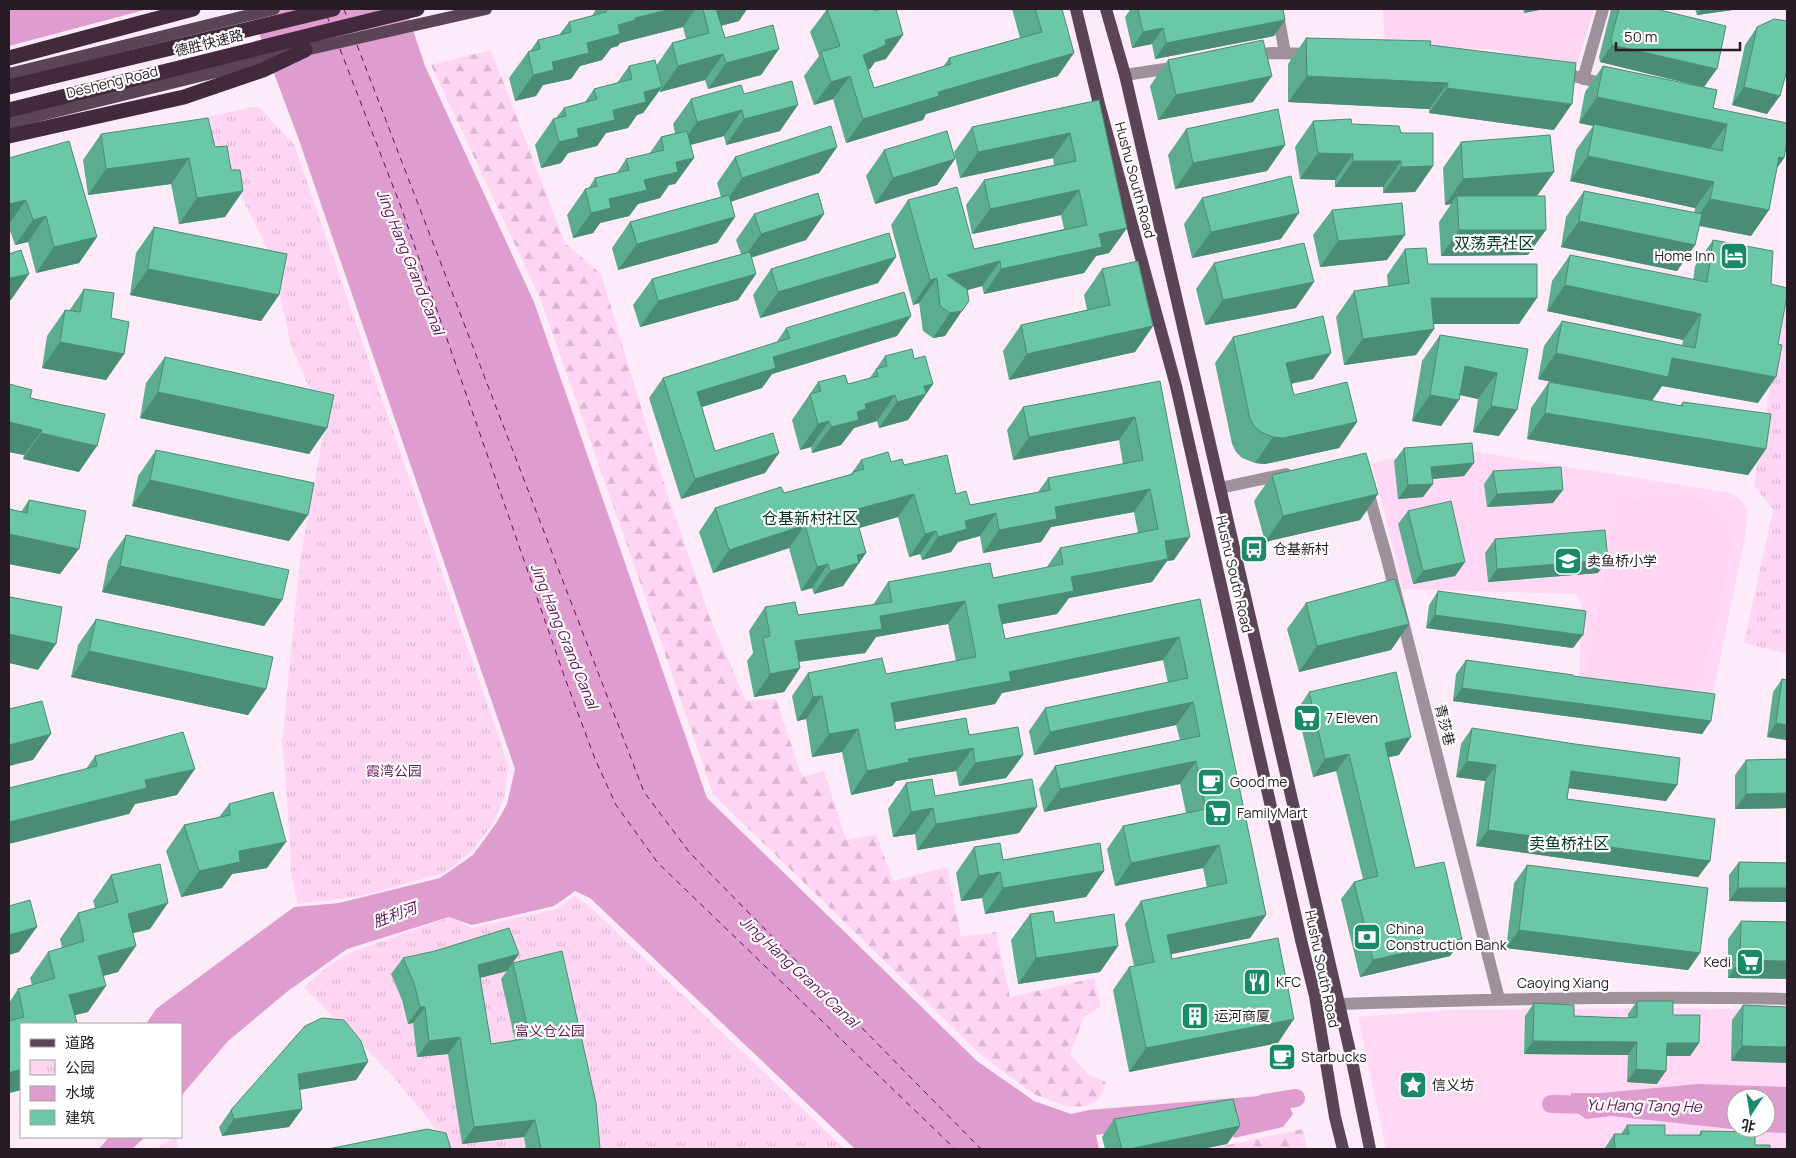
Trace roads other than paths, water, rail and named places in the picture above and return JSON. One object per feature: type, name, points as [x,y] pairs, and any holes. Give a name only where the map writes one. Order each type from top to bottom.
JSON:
[{"type":"highway","points":[[9,58],[193,9]]},
{"type":"highway","name":"德胜快速路","points":[[9,87],[333,9]]},
{"type":"highway","name":"德胜快速路","points":[[9,110],[417,9]]},
{"type":"highway","points":[[9,136],[184,97],[263,70],[305,50]]},
{"type":"main road","points":[[9,74],[274,9]]},
{"type":"main road","name":"Desheng Road","points":[[9,123],[305,50],[486,9]]},
{"type":"main road","name":"Hushu South Road","points":[[1076,9],[1098,104],[1176,386],[1315,996],[1334,1118],[1343,1149]]},
{"type":"main road","name":"Hushu South Road","points":[[1106,9],[1126,75],[1351,1056],[1370,1149]]},
{"type":"street","points":[[1277,9],[1285,53]]},
{"type":"street","points":[[1583,79],[1604,9]]},
{"type":"street","points":[[1232,58],[1271,53],[1325,54]]},
{"type":"street","points":[[1126,75],[1194,64]]},
{"type":"street","points":[[1548,69],[1621,88]]},
{"type":"street","points":[[1220,488],[1294,472]]},
{"type":"street","name":"青莎巷","points":[[1364,477],[1390,568],[1499,999]]},
{"type":"street","name":"Caoying Xiang","points":[[1338,1004],[1499,999],[1787,999]]},
{"type":"water","points":[[9,9],[148,9],[9,46]]},
{"type":"water","points":[[250,9],[406,9],[425,66],[534,302],[707,798],[977,1061],[1034,1101],[1071,1114],[1089,1110],[1283,1094],[1293,1114],[1283,1127],[1234,1138],[1229,1114],[1096,1135],[1099,1149],[855,1149],[590,898],[575,891],[554,906],[472,925],[449,917],[347,949],[288,991],[228,1041],[182,1095],[182,1023],[147,1023],[156,1009],[294,907],[339,903],[440,878],[473,855],[497,822],[507,804],[515,769],[299,140]]},
{"type":"water","points":[[1698,1084],[1787,1087],[1787,1133],[1776,1133],[1776,1088],[1726,1088],[1726,1128],[1611,1116],[1586,1119],[1572,1109],[1571,1093],[1601,1093]]},
{"type":"water","points":[[108,1138],[144,1138],[132,1149],[99,1149]]},
{"type":"waterway","name":"Yu Hang Tang He","points":[[1264,1103],[1296,1098]]},
{"type":"waterway","name":"Yu Hang Tang He","points":[[1551,1104],[1596,1105]]},
{"type":"place","name":"Home Inn","points":[[1734,256]]},
{"type":"place","name":"仓基新村","points":[[1254,549]]},
{"type":"place","name":"卖鱼桥小学","points":[[1568,561]]},
{"type":"place","name":"7 Eleven","points":[[1307,718]]},
{"type":"place","name":"Good me","points":[[1211,782]]},
{"type":"place","name":"FamilyMart","points":[[1218,813]]},
{"type":"place","name":"China Construction Bank","points":[[1367,937]]},
{"type":"place","name":"Kedi","points":[[1750,962]]},
{"type":"place","name":"KFC","points":[[1257,982]]},
{"type":"place","name":"运河商厦","points":[[1195,1016]]},
{"type":"place","name":"Starbucks","points":[[1282,1057]]},
{"type":"place","name":"信义坊","points":[[1413,1085]]},
{"type":"district","name":"双荡弄社区","points":[[1494,243]]},
{"type":"district","name":"仓基新村社区","points":[[810,518]]},
{"type":"district","name":"卖鱼桥社区","points":[[1569,843]]},
{"type":"water label","name":"Jing Hang Grand Canal","points":[[410,262]]},
{"type":"water label","name":"Jing Hang Grand Canal","points":[[564,636]]},
{"type":"water label","name":"胜利河","points":[[395,915]]},
{"type":"water label","name":"Jing Hang Grand Canal","points":[[799,972]]},
{"type":"park label","name":"霞湾公园","points":[[394,771]]},
{"type":"park label","name":"富义仓公园","points":[[550,1031]]}]
